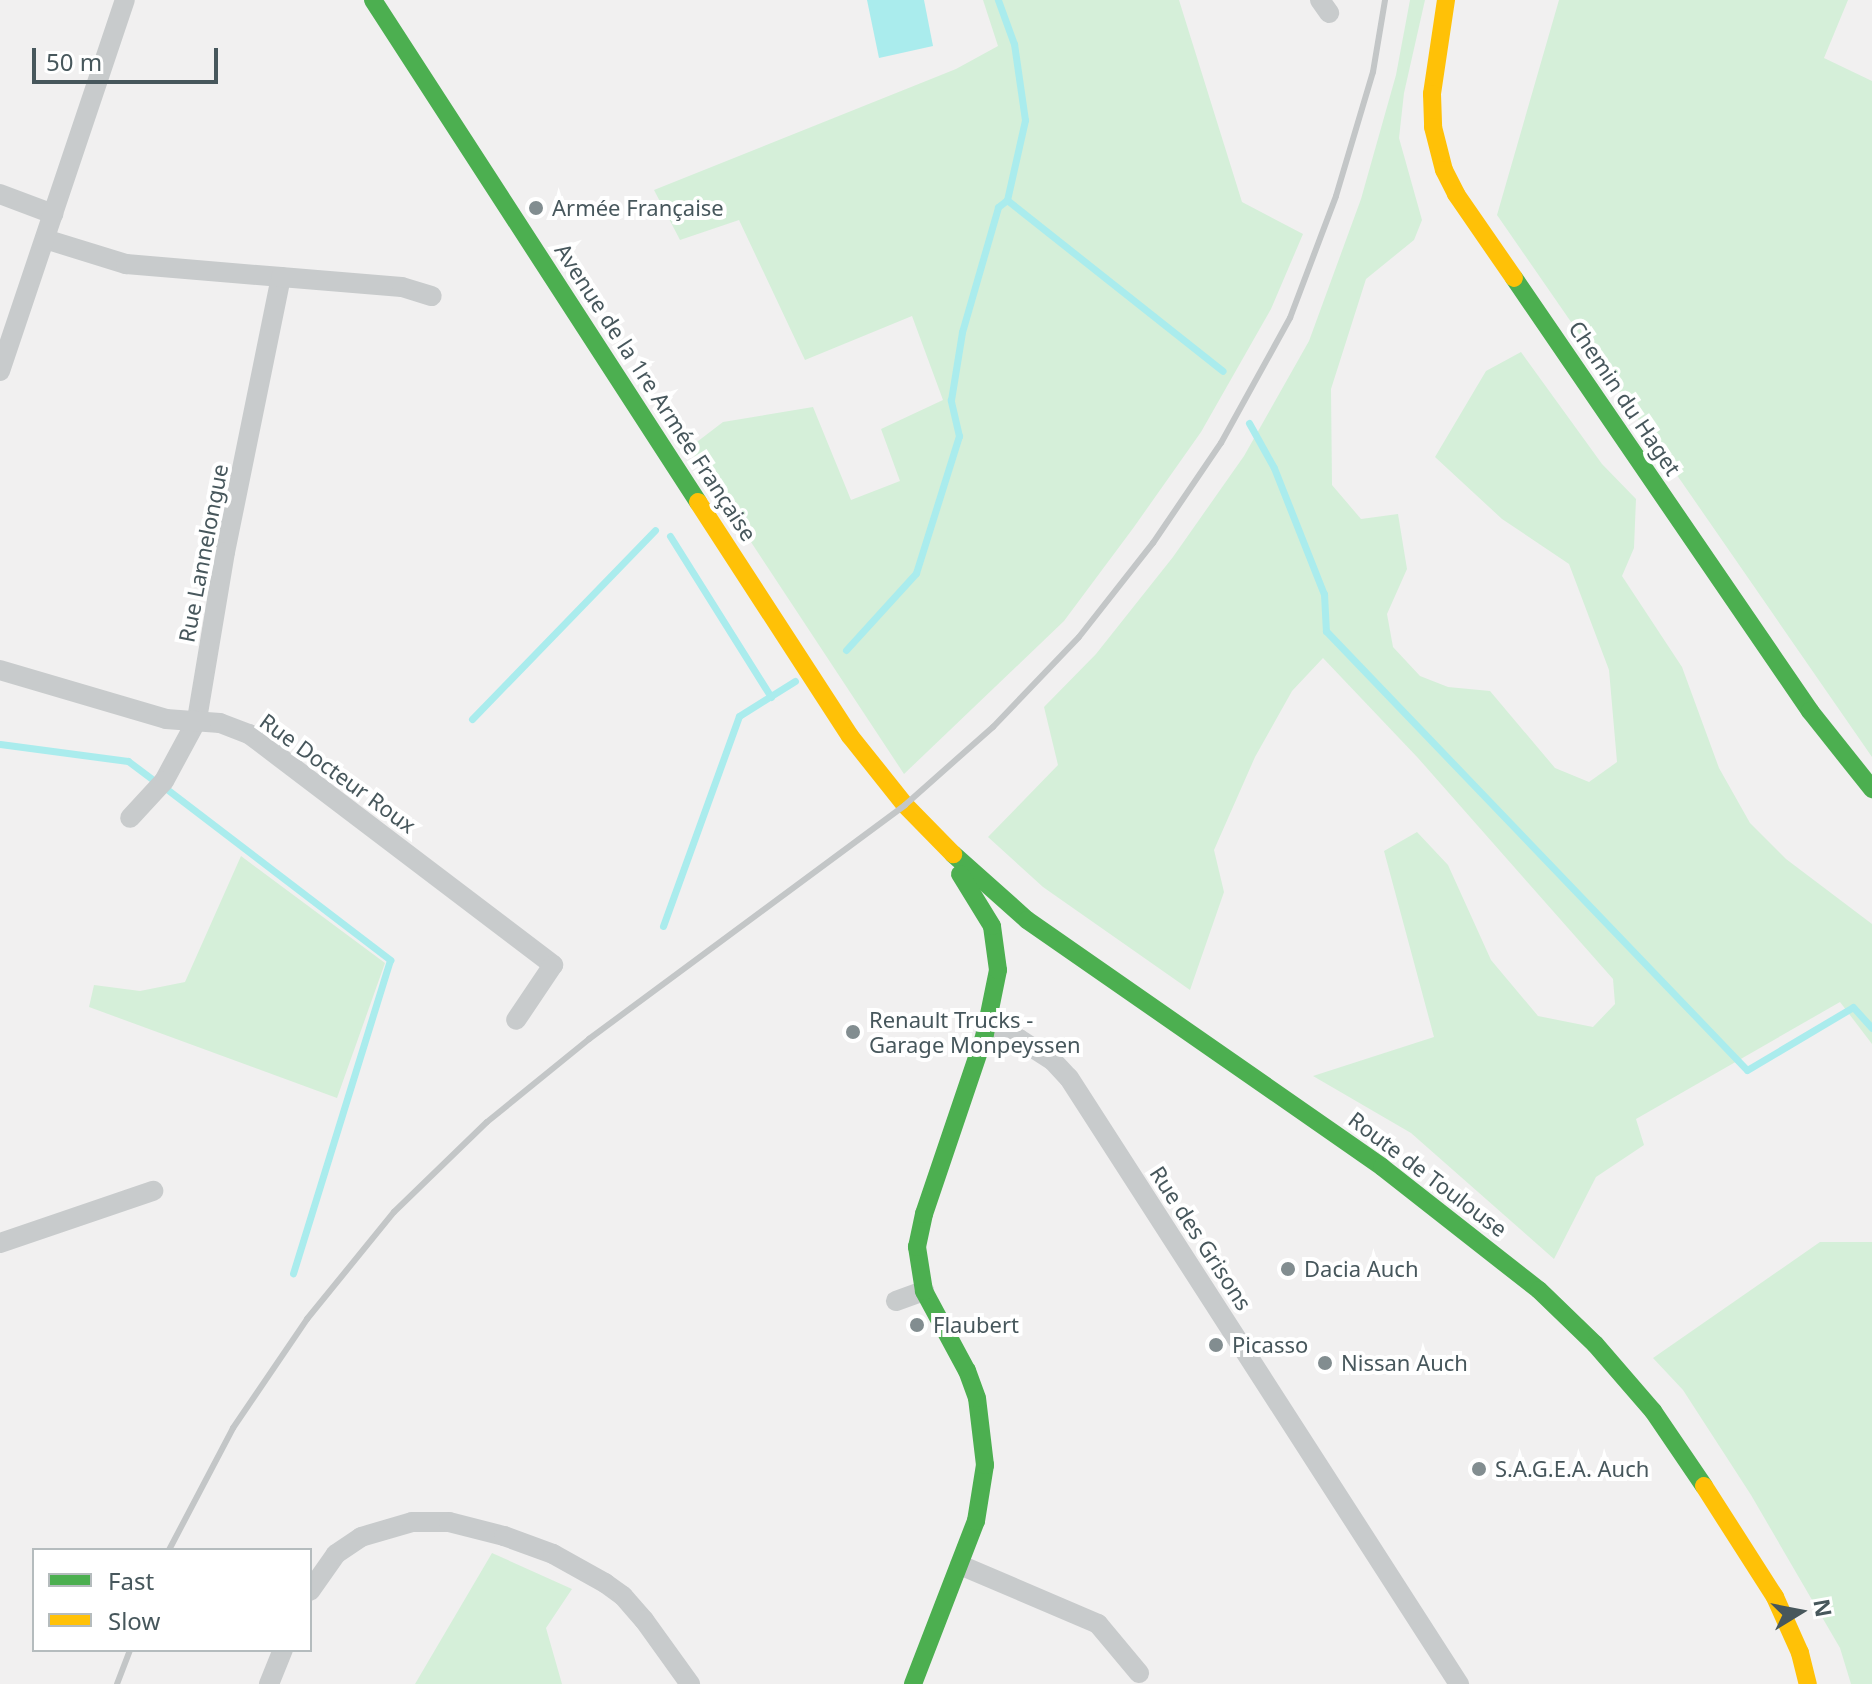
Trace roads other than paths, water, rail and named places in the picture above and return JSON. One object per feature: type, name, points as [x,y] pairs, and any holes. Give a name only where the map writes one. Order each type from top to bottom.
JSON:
[{"type":"main road","name":"Avenue de la 1re Armée Française","points":[[373,0],[850,736],[905,805]]},
{"type":"main road","name":"Chemin du Haget","points":[[1446,0],[1432,94],[1433,127],[1444,170],[1456,194],[1810,711],[1872,789]]},
{"type":"main road","name":"Route de Toulouse","points":[[905,805],[939,842],[1027,920],[1382,1167],[1539,1290],[1595,1344],[1653,1411],[1725,1517],[1775,1597],[1800,1653],[1808,1684]]},
{"type":"main road","points":[[913,1684],[976,1521],[984,1483],[983,1424],[967,1371],[924,1291],[917,1247],[924,1214],[985,1034],[998,970],[997,947],[992,926],[939,842]]},
{"type":"street","points":[[0,371],[125,0]]},
{"type":"street","points":[[0,194],[53,214]]},
{"type":"street","points":[[45,239],[126,264],[402,287],[432,296]]},
{"type":"street","name":"Rue Lannelongue","points":[[130,818],[164,781],[197,720],[225,552],[281,277]]},
{"type":"street","name":"Rue Docteur Roux","points":[[0,670],[166,719],[220,723],[249,734],[553,965],[516,1020]]},
{"type":"street","name":"Rue des Grisons","points":[[985,1034],[1019,1039],[1053,1061],[1069,1078],[1459,1684]]},
{"type":"street","points":[[0,1243],[153,1191]]},
{"type":"street","points":[[896,1301],[924,1291]]},
{"type":"street","points":[[312,1588],[336,1554],[361,1537],[412,1522],[449,1522],[504,1536],[553,1554],[605,1583],[623,1596],[644,1620],[690,1684]]},
{"type":"street","points":[[960,1565],[1098,1624],[1139,1673]]},
{"type":"street","points":[[269,1684],[282,1652]]},
{"type":"water","points":[[867,0],[924,0],[933,46],[879,58]]},
{"type":"waterway","points":[[846,650],[916,573],[959,436],[951,400],[962,332],[998,207],[1007,200],[1025,120],[1014,44],[998,0]]},
{"type":"waterway","points":[[1007,200],[1223,371]]},
{"type":"waterway","points":[[1249,423],[1274,468],[1324,594],[1326,631],[1747,1070],[1853,1007],[1872,1028]]},
{"type":"waterway","points":[[472,719],[655,530]]},
{"type":"waterway","points":[[670,536],[771,697]]},
{"type":"waterway","points":[[663,926],[739,716],[795,681]]},
{"type":"waterway","points":[[0,744],[128,761],[156,782]]},
{"type":"waterway","points":[[168,790],[390,960],[293,1273]]},
{"type":"railway","points":[[170,1548],[233,1428],[307,1319],[394,1212],[487,1122],[589,1039],[905,805],[993,727],[1079,637],[1153,543],[1221,443],[1290,318],[1336,196],[1373,72],[1385,0]]},
{"type":"railway","points":[[117,1684],[129,1652]]},
{"type":"place","name":"Armée Française","points":[[536,208]]},
{"type":"place","name":"Renault Trucks - Garage Monpeyssen","points":[[853,1032]]},
{"type":"place","name":"Dacia Auch","points":[[1288,1269]]},
{"type":"place","name":"Flaubert","points":[[917,1325]]},
{"type":"place","name":"Picasso","points":[[1216,1345]]},
{"type":"place","name":"Nissan Auch","points":[[1325,1363]]},
{"type":"place","name":"S.A.G.E.A. Auch","points":[[1479,1469]]}]
